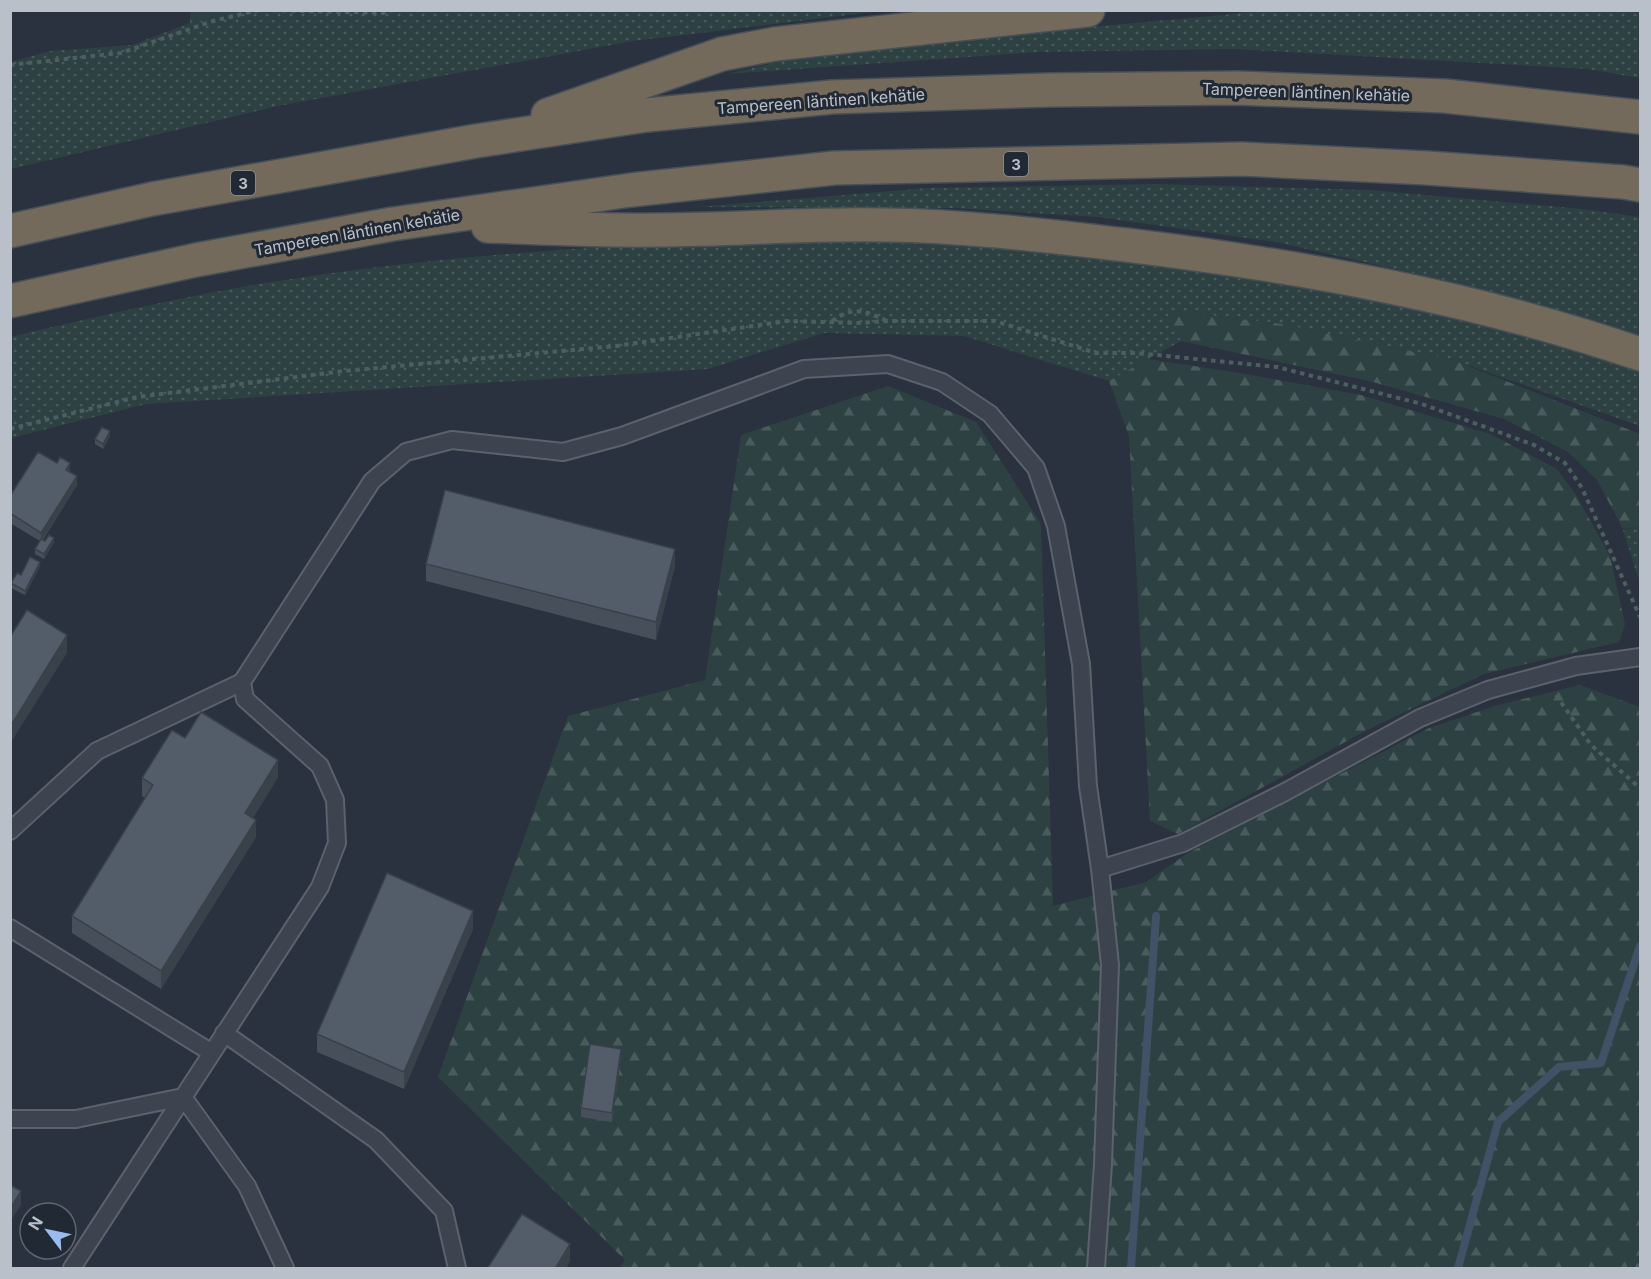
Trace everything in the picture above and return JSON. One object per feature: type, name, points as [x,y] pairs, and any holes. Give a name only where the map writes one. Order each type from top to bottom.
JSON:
[{"type":"highway","points":[[476,141],[722,54],[775,44],[1089,10]]},
{"type":"highway","name":"Tampereen läntinen kehätie","points":[[10,231],[152,200],[476,141],[647,115],[832,97],[1048,90],[1236,88],[1444,96],[1641,117]]},
{"type":"highway","name":"Tampereen läntinen kehätie","points":[[10,301],[196,260],[393,224],[631,190],[834,168],[1242,159],[1427,168],[1641,185]]},
{"type":"highway","points":[[393,224],[657,230],[886,225],[1035,235],[1199,254],[1358,280],[1466,303],[1584,335],[1641,354]]},
{"type":"lane","points":[[10,831],[97,751],[242,682],[372,481],[406,452],[453,440],[563,452],[622,436],[804,369],[888,364],[942,382],[990,414],[1036,468],[1056,526],[1081,664],[1088,786],[1110,965],[1103,1164],[1096,1269]]},
{"type":"lane","points":[[1100,869],[1183,843],[1285,792],[1420,718],[1488,690],[1576,666],[1641,657]]},
{"type":"lane","points":[[72,1269],[320,887],[337,843],[335,800],[320,766],[245,699],[242,682]]},
{"type":"lane","points":[[10,928],[212,1053]]},
{"type":"lane","points":[[224,1033],[376,1140],[444,1211],[457,1269]]},
{"type":"lane","points":[[10,1119],[76,1119],[183,1097]]},
{"type":"lane","points":[[183,1097],[247,1186],[285,1269]]},
{"type":"path","points":[[10,65],[121,53],[213,21],[259,10]]},
{"type":"path","points":[[264,10],[384,13],[392,10]]},
{"type":"path","points":[[831,321],[847,311],[866,311],[888,321]]},
{"type":"path","points":[[10,429],[148,395],[344,371],[616,346],[787,321],[871,323],[995,321],[1096,353],[1136,353],[1277,367],[1422,404],[1534,445],[1565,464],[1582,488],[1641,617]]},
{"type":"path","points":[[1546,675],[1559,700],[1591,745],[1641,788]]},
{"type":"path","points":[[1637,1269],[1641,1262]]},
{"type":"green space","points":[[191,10],[245,11],[190,23]]},
{"type":"green space","points":[[245,11],[881,11],[633,41],[278,106],[11,169],[11,62],[50,51],[132,45],[190,23]]},
{"type":"green space","points":[[1252,11],[1640,11],[1640,78],[1587,69],[1234,49],[1038,52],[726,74],[791,59],[976,37]]},
{"type":"green space","points":[[1157,184],[1369,190],[1582,209],[1640,217],[1640,337],[1594,320],[1453,282],[1276,242],[1098,217],[953,208],[699,207],[928,188]]},
{"type":"green space","points":[[737,240],[917,240],[1122,257],[1405,302],[1640,368],[1640,426],[1453,360],[1282,324],[1167,310],[1181,341],[1109,381],[964,336],[824,333],[708,369],[146,404],[11,438],[10,337],[206,294],[330,273],[504,254]]},
{"type":"green space","points":[[1166,310],[1282,324],[1453,360],[1640,434],[1640,527],[1623,529],[1597,480],[1568,452],[1504,419],[1369,381],[1181,341]]},
{"type":"green space","points":[[1148,359],[1361,395],[1490,434],[1557,469],[1576,495],[1610,556],[1625,624],[1619,642],[1484,674],[1367,730],[1178,834],[1150,821],[1129,436],[1109,381]]},
{"type":"green space","points":[[888,386],[976,422],[1041,524],[1053,906],[1146,882],[1188,853],[1429,728],[1498,705],[1580,685],[1640,707],[1640,1268],[619,1268],[625,1260],[438,1077],[568,716],[705,680],[741,435]]},
{"type":"green space","points":[[1640,527],[1640,584],[1623,530]]},
{"type":"building","points":[[102,427],[110,431],[103,444],[95,439]]},
{"type":"building","points":[[38,452],[57,463],[60,457],[70,463],[66,470],[77,476],[41,533],[10,513],[10,496]]},
{"type":"building","points":[[445,490],[675,549],[656,622],[426,564]]},
{"type":"building","points":[[49,535],[54,538],[44,554],[35,549],[41,539],[45,541]]},
{"type":"building","points":[[30,557],[40,562],[25,591],[11,583],[17,573],[21,575]]},
{"type":"building","points":[[27,610],[67,635],[10,727],[10,637]]},
{"type":"building","points":[[201,712],[278,760],[245,813],[256,820],[161,971],[72,916],[153,785],[142,778],[172,730],[185,738]]},
{"type":"building","points":[[387,873],[473,911],[404,1072],[317,1034]]},
{"type":"building","points":[[590,1044],[621,1049],[612,1113],[581,1108]]},
{"type":"building","points":[[10,1185],[21,1191],[10,1209]]},
{"type":"building","points":[[522,1214],[570,1244],[555,1269],[487,1269]]},
{"type":"waterway","points":[[1131,1268],[1156,916]]},
{"type":"waterway","points":[[1458,1268],[1498,1122],[1559,1067],[1601,1063],[1640,946]]}]
